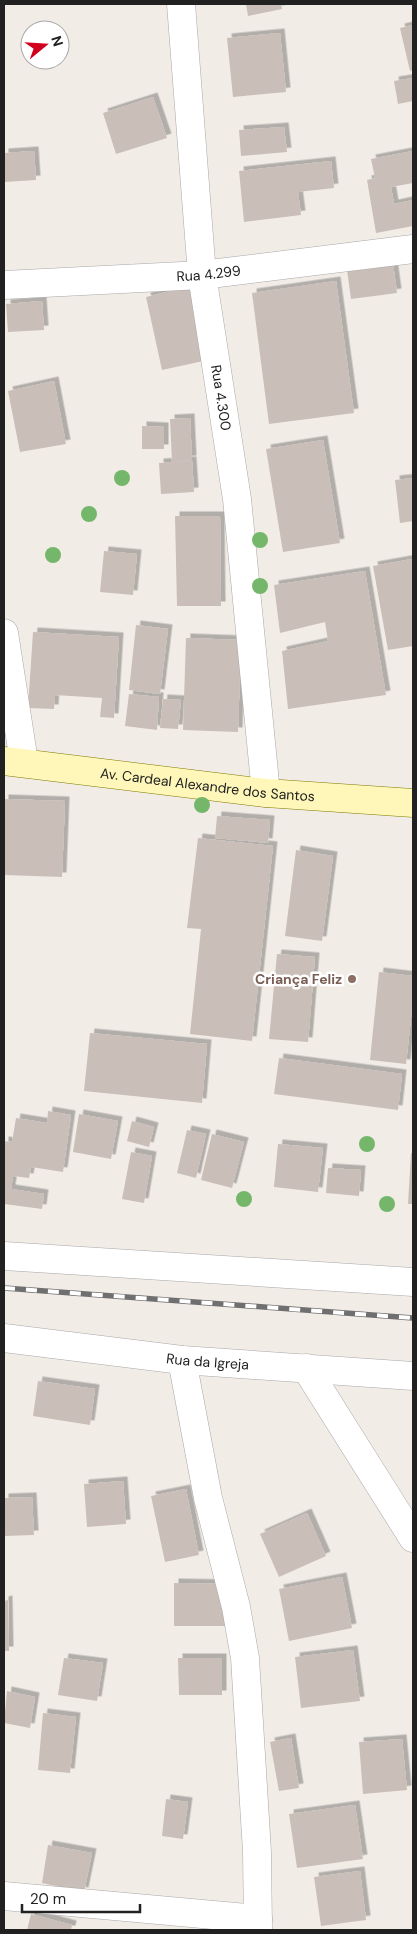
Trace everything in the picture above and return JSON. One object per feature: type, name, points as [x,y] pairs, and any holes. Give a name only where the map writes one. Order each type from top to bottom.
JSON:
[{"type":"street","name":"Rua 4.300","points":[[181,4],[202,275],[237,499],[266,793]]},
{"type":"street","name":"Rua 4.299","points":[[4,285],[202,275],[413,249]]},
{"type":"street","points":[[4,634],[14,762]]},
{"type":"street","name":"Av. Cardeal Alexandre dos Santos","points":[[14,762],[266,793],[413,803]]},
{"type":"street","points":[[4,1256],[413,1282]]},
{"type":"street","name":"Rua da Igreja","points":[[4,1338],[182,1360],[413,1376]]},
{"type":"street","points":[[4,1896],[258,1924],[257,1852],[245,1658],[236,1607],[208,1498],[182,1360]]},
{"type":"street","points":[[306,1368],[413,1538]]},
{"type":"building","points":[[246,4],[281,4],[282,9],[248,16]]},
{"type":"building","points":[[413,25],[413,70],[410,71],[400,28]]},
{"type":"building","points":[[280,33],[286,92],[233,97],[227,38]]},
{"type":"building","points":[[413,78],[413,101],[398,104],[394,81]]},
{"type":"building","points":[[153,97],[167,138],[116,154],[103,113]]},
{"type":"building","points":[[284,127],[287,152],[241,156],[239,130]]},
{"type":"building","points":[[34,151],[36,180],[4,182],[4,153]]},
{"type":"building","points":[[413,151],[413,183],[391,187],[394,204],[413,200],[413,226],[376,233],[367,180],[375,178],[371,159]]},
{"type":"building","points":[[331,161],[334,188],[298,192],[301,215],[244,222],[239,171]]},
{"type":"building","points":[[393,264],[397,293],[351,299],[347,270]]},
{"type":"building","points":[[336,281],[354,413],[269,424],[252,293]]},
{"type":"building","points":[[191,286],[208,360],[162,370],[146,297]]},
{"type":"building","points":[[42,301],[44,330],[8,332],[6,304]]},
{"type":"building","points":[[54,381],[66,444],[20,452],[8,391]]},
{"type":"building","points":[[190,418],[192,460],[172,462],[170,419]]},
{"type":"building","points":[[142,426],[164,427],[164,449],[142,449]]},
{"type":"building","points":[[323,440],[340,543],[283,552],[266,449]]},
{"type":"building","points":[[192,461],[194,492],[161,494],[159,463]]},
{"type":"building","points":[[413,478],[413,521],[400,523],[395,480]]},
{"type":"building","points":[[175,516],[220,516],[221,606],[177,606]]},
{"type":"building","points":[[104,551],[137,554],[133,595],[100,592]]},
{"type":"building","points":[[412,559],[413,646],[388,650],[373,566]]},
{"type":"building","points":[[365,571],[386,695],[288,709],[282,651],[328,641],[325,622],[280,633],[274,585]]},
{"type":"building","points":[[136,625],[168,629],[160,694],[129,690]]},
{"type":"building","points":[[33,632],[119,637],[114,718],[100,717],[102,698],[55,695],[54,709],[28,708]]},
{"type":"building","points":[[186,638],[241,640],[238,732],[183,730]]},
{"type":"building","points":[[129,694],[159,697],[157,730],[125,726]]},
{"type":"building","points":[[163,699],[181,700],[178,729],[160,728]]},
{"type":"building","points":[[4,799],[65,801],[62,877],[4,875]]},
{"type":"building","points":[[217,816],[270,820],[268,843],[215,838]]},
{"type":"building","points":[[198,838],[273,846],[252,1041],[190,1034],[201,929],[187,928]]},
{"type":"building","points":[[296,850],[333,856],[322,941],[285,936]]},
{"type":"building","points":[[277,954],[315,957],[308,1042],[269,1039]]},
{"type":"building","points":[[379,972],[413,976],[413,999],[406,1064],[370,1060]]},
{"type":"building","points":[[90,1033],[207,1044],[202,1103],[84,1091]]},
{"type":"building","points":[[279,1058],[402,1074],[398,1110],[274,1094]]},
{"type":"building","points":[[48,1111],[71,1115],[63,1172],[31,1167],[29,1178],[13,1176],[11,1189],[44,1194],[42,1209],[4,1204],[4,1141],[12,1142],[16,1118],[47,1123]]},
{"type":"building","points":[[79,1114],[118,1121],[111,1159],[73,1152]]},
{"type":"building","points":[[132,1121],[154,1127],[149,1147],[127,1141]]},
{"type":"building","points":[[187,1130],[206,1134],[196,1178],[177,1173]]},
{"type":"building","points":[[212,1134],[244,1142],[232,1188],[201,1180]]},
{"type":"building","points":[[278,1144],[323,1148],[318,1192],[274,1187]]},
{"type":"building","points":[[131,1152],[152,1156],[144,1203],[122,1199]]},
{"type":"building","points":[[411,1153],[413,1153],[413,1204],[408,1204]]},
{"type":"building","points":[[328,1168],[361,1170],[359,1196],[326,1193]]},
{"type":"building","points":[[38,1381],[95,1389],[90,1425],[33,1416]]},
{"type":"building","points":[[123,1481],[126,1524],[87,1527],[84,1484]]},
{"type":"building","points":[[186,1489],[199,1555],[165,1562],[151,1496]]},
{"type":"building","points":[[32,1497],[34,1535],[4,1536],[4,1498]]},
{"type":"building","points":[[307,1513],[326,1556],[279,1577],[260,1534]]},
{"type":"building","points":[[342,1577],[352,1628],[289,1641],[279,1589]]},
{"type":"building","points":[[174,1583],[228,1584],[227,1626],[174,1626]]},
{"type":"building","points":[[8,1600],[9,1651],[4,1651],[4,1601]]},
{"type":"building","points":[[353,1650],[360,1701],[301,1708],[295,1657]]},
{"type":"building","points":[[64,1658],[103,1663],[97,1701],[58,1695]]},
{"type":"building","points":[[178,1658],[222,1658],[222,1695],[179,1695]]},
{"type":"building","points":[[7,1691],[35,1697],[30,1728],[4,1723]]},
{"type":"building","points":[[43,1713],[76,1717],[70,1773],[38,1770]]},
{"type":"building","points":[[291,1738],[299,1788],[279,1791],[270,1742]]},
{"type":"building","points":[[402,1739],[407,1790],[363,1794],[359,1742]]},
{"type":"building","points":[[166,1799],[188,1802],[183,1839],[162,1836]]},
{"type":"building","points":[[355,1805],[363,1859],[297,1868],[289,1814]]},
{"type":"building","points":[[48,1845],[92,1853],[84,1892],[42,1883]]},
{"type":"building","points":[[360,1871],[366,1920],[321,1926],[314,1877]]},
{"type":"building","points":[[31,1914],[72,1925],[71,1930],[27,1930]]},
{"type":"railway","points":[[4,1288],[413,1318]]},
{"type":"place","name":"Criança Feliz","points":[[352,979]]}]
